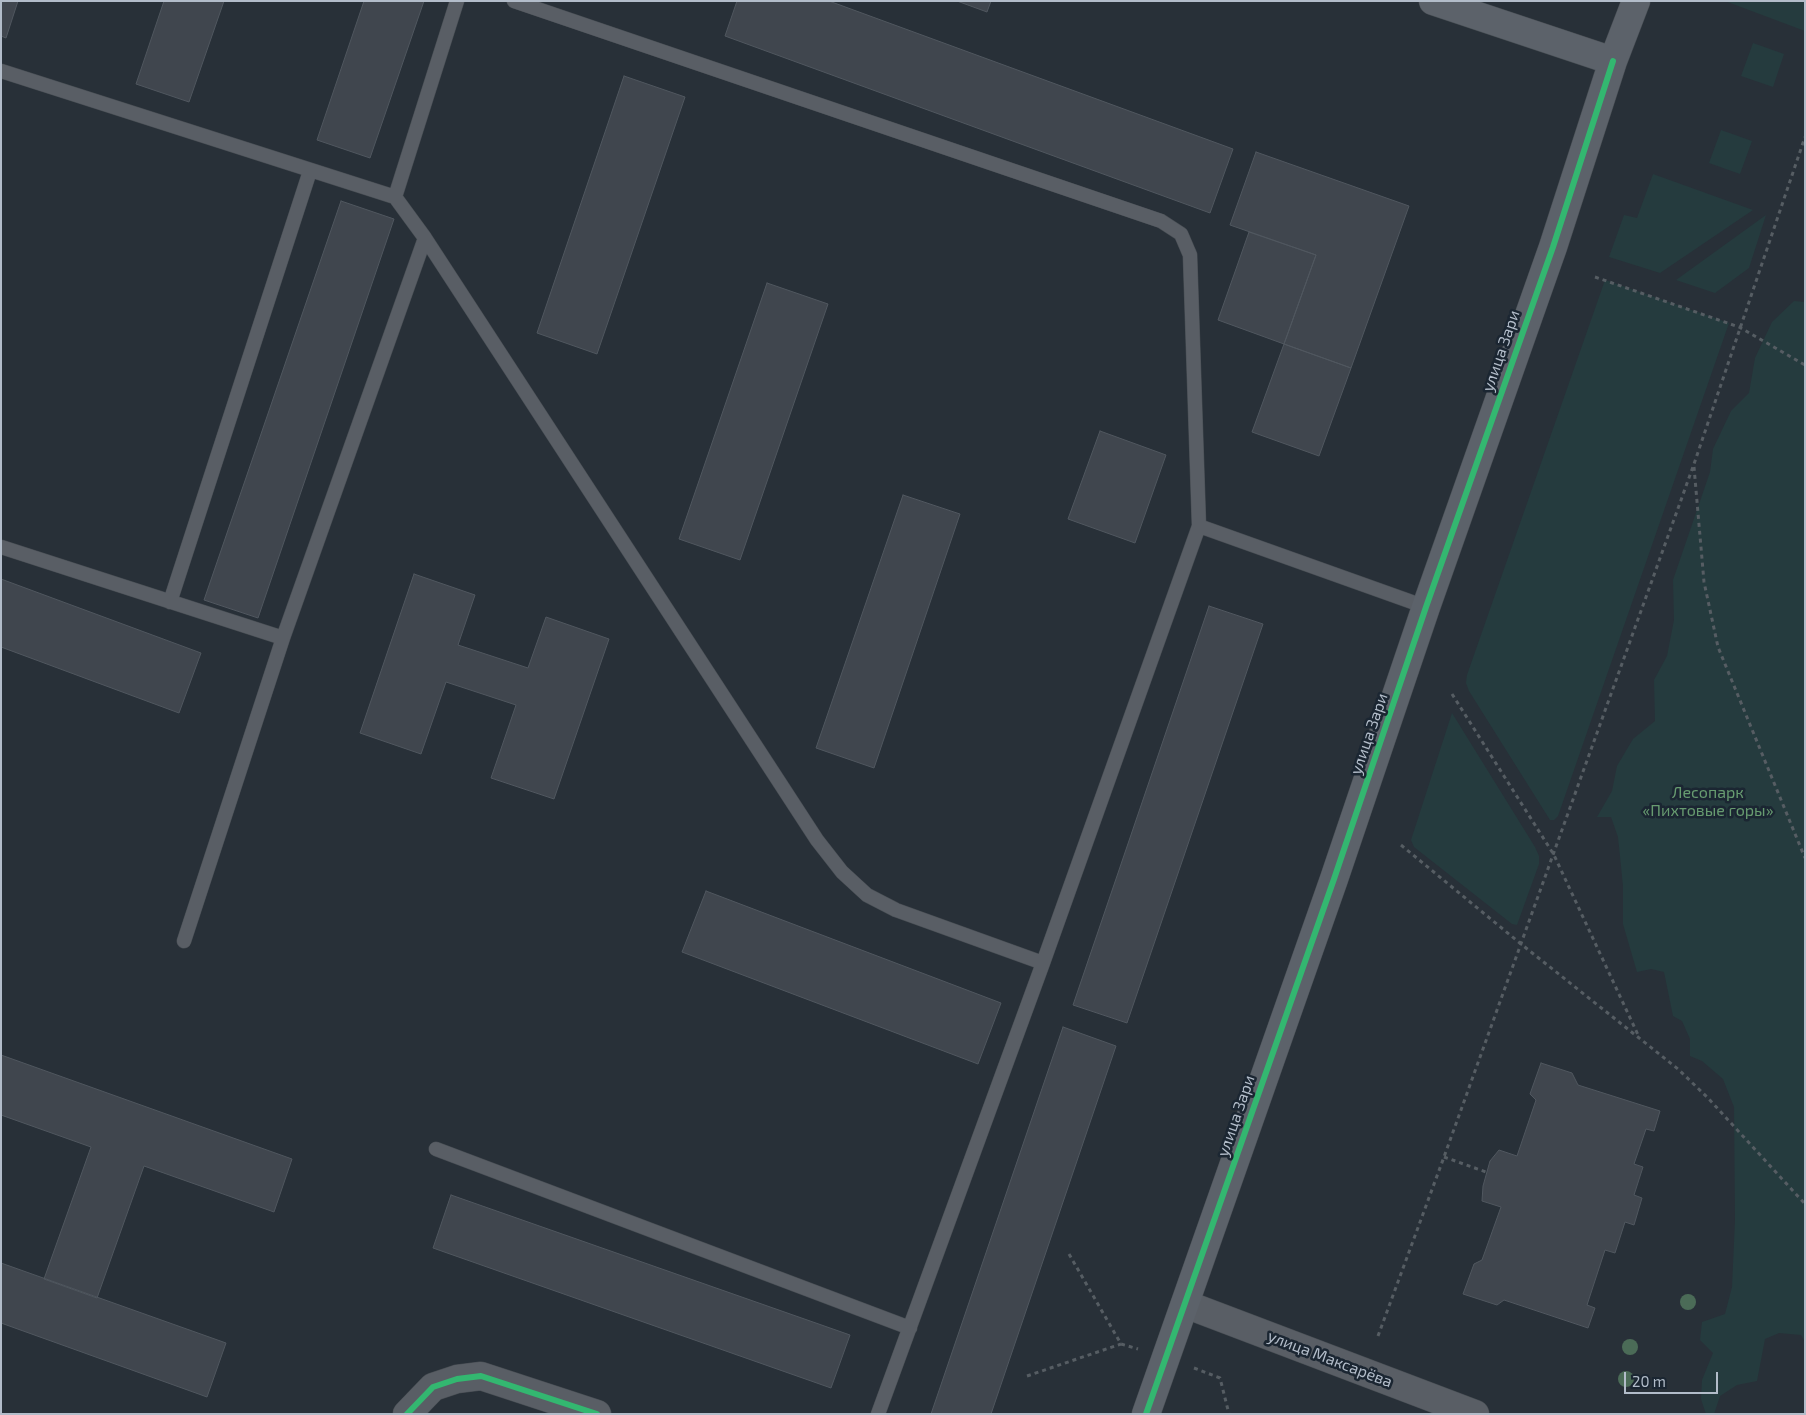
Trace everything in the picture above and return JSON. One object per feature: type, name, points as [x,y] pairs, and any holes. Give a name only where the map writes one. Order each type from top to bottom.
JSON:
[{"type":"street","points":[[1432,1],[1614,61]]},
{"type":"street","name":"улица Зари","points":[[1146,1414],[1334,879],[1636,1]]},
{"type":"street","name":"улица Максарёва","points":[[1185,1304],[1475,1414]]},
{"type":"street","points":[[407,1414],[433,1387],[457,1379],[481,1376],[598,1414]]},
{"type":"lane","points":[[395,197],[456,1]]},
{"type":"lane","points":[[514,1],[1161,221],[1181,234],[1190,255],[1200,526],[878,1414]]},
{"type":"lane","points":[[1,70],[395,197],[425,238],[817,840],[842,872],[867,895],[896,910],[1042,963]]},
{"type":"lane","points":[[170,602],[310,171]]},
{"type":"lane","points":[[184,941],[283,638],[425,238]]},
{"type":"lane","points":[[1200,526],[1426,607]]},
{"type":"lane","points":[[1,547],[283,638]]},
{"type":"lane","points":[[436,1149],[910,1328]]},
{"type":"path","points":[[1378,1336],[1554,855],[1694,464],[1805,137]]},
{"type":"path","points":[[1595,277],[1739,327],[1805,365]]},
{"type":"path","points":[[1694,464],[1704,582],[1718,647],[1805,858]]},
{"type":"path","points":[[1452,694],[1554,855],[1640,1038]]},
{"type":"path","points":[[1400,845],[1678,1069],[1708,1098],[1805,1204]]},
{"type":"path","points":[[1444,1157],[1486,1172]]},
{"type":"path","points":[[1027,1376],[1121,1344]]},
{"type":"green space","points":[[1725,1],[1805,1],[1805,31]]},
{"type":"green space","points":[[1753,43],[1784,54],[1773,87],[1741,76]]},
{"type":"green space","points":[[1721,130],[1752,141],[1740,174],[1709,163]]},
{"type":"green space","points":[[1653,174],[1753,210],[1660,273],[1609,257],[1624,215],[1637,218]]},
{"type":"green space","points":[[1766,215],[1749,268],[1715,293],[1676,280]]},
{"type":"green space","points":[[1605,280],[1729,323],[1558,816],[1554,820],[1550,820],[1469,691],[1466,683],[1467,675]]},
{"type":"green space","name":"Лесопарк «Пихтовые горы»","points":[[1794,301],[1805,302],[1805,1342],[1801,1335],[1779,1333],[1765,1339],[1757,1381],[1737,1385],[1720,1396],[1714,1414],[1706,1414],[1701,1399],[1702,1380],[1713,1353],[1700,1340],[1702,1322],[1725,1314],[1732,1287],[1735,1220],[1734,1107],[1723,1079],[1702,1061],[1690,1056],[1690,1039],[1682,1021],[1673,1016],[1664,972],[1651,969],[1637,972],[1623,924],[1623,886],[1618,837],[1611,817],[1597,817],[1612,791],[1617,766],[1633,739],[1655,721],[1654,680],[1667,656],[1674,620],[1673,580],[1710,472],[1713,449],[1731,411],[1749,393],[1755,358],[1772,322]]},
{"type":"green space","points":[[1452,713],[1539,856],[1539,864],[1517,925],[1512,924],[1414,847],[1411,840]]},
{"type":"building","points":[[1,1],[18,1],[6,38],[1,36]]},
{"type":"building","points":[[164,1],[224,1],[189,102],[136,84]]},
{"type":"building","points":[[364,1],[424,1],[370,158],[317,140]]},
{"type":"building","points":[[737,1],[829,1],[1233,149],[1210,213],[725,36]]},
{"type":"building","points":[[957,1],[991,1],[987,12]]},
{"type":"building","points":[[624,76],[685,97],[597,354],[537,333]]},
{"type":"building","points":[[1256,152],[1409,206],[1351,368],[1284,344],[1316,255],[1230,225]]},
{"type":"building","points":[[341,201],[394,219],[258,618],[204,600]]},
{"type":"building","points":[[1249,232],[1316,255],[1284,344],[1218,320]]},
{"type":"building","points":[[767,283],[828,304],[740,560],[679,539]]},
{"type":"building","points":[[1284,344],[1351,368],[1319,456],[1252,432]]},
{"type":"building","points":[[1100,431],[1166,455],[1135,543],[1068,519]]},
{"type":"building","points":[[903,495],[960,514],[874,768],[816,748]]},
{"type":"building","points":[[414,574],[475,595],[458,645],[528,668],[546,617],[609,639],[554,799],[491,778],[516,705],[446,682],[421,754],[360,733]]},
{"type":"building","points":[[1,579],[201,653],[179,713],[1,647]]},
{"type":"building","points":[[1209,606],[1263,624],[1127,1023],[1073,1005]]},
{"type":"building","points":[[706,891],[1001,1003],[978,1064],[682,952]]},
{"type":"building","points":[[1063,1027],[1116,1046],[991,1414],[931,1414]]},
{"type":"building","points":[[1,1055],[292,1159],[274,1212],[144,1166],[97,1298],[44,1279],[91,1147],[1,1115]]},
{"type":"building","points":[[1541,1063],[1572,1073],[1578,1085],[1660,1111],[1654,1131],[1646,1129],[1634,1164],[1643,1167],[1634,1195],[1642,1198],[1634,1225],[1625,1222],[1615,1253],[1605,1250],[1587,1305],[1595,1308],[1588,1328],[1504,1300],[1497,1305],[1463,1294],[1474,1264],[1482,1260],[1501,1207],[1482,1201],[1483,1186],[1490,1161],[1499,1150],[1517,1156],[1536,1100],[1530,1094]]},
{"type":"building","points":[[451,1195],[850,1335],[831,1388],[433,1248]]},
{"type":"building","points":[[1,1263],[226,1343],[207,1397],[1,1323]]},
{"type":"cycle path","points":[[1146,1414],[1553,247],[1613,61]]},
{"type":"cycle path","points":[[407,1414],[433,1387],[457,1379],[481,1376],[597,1414]]}]
